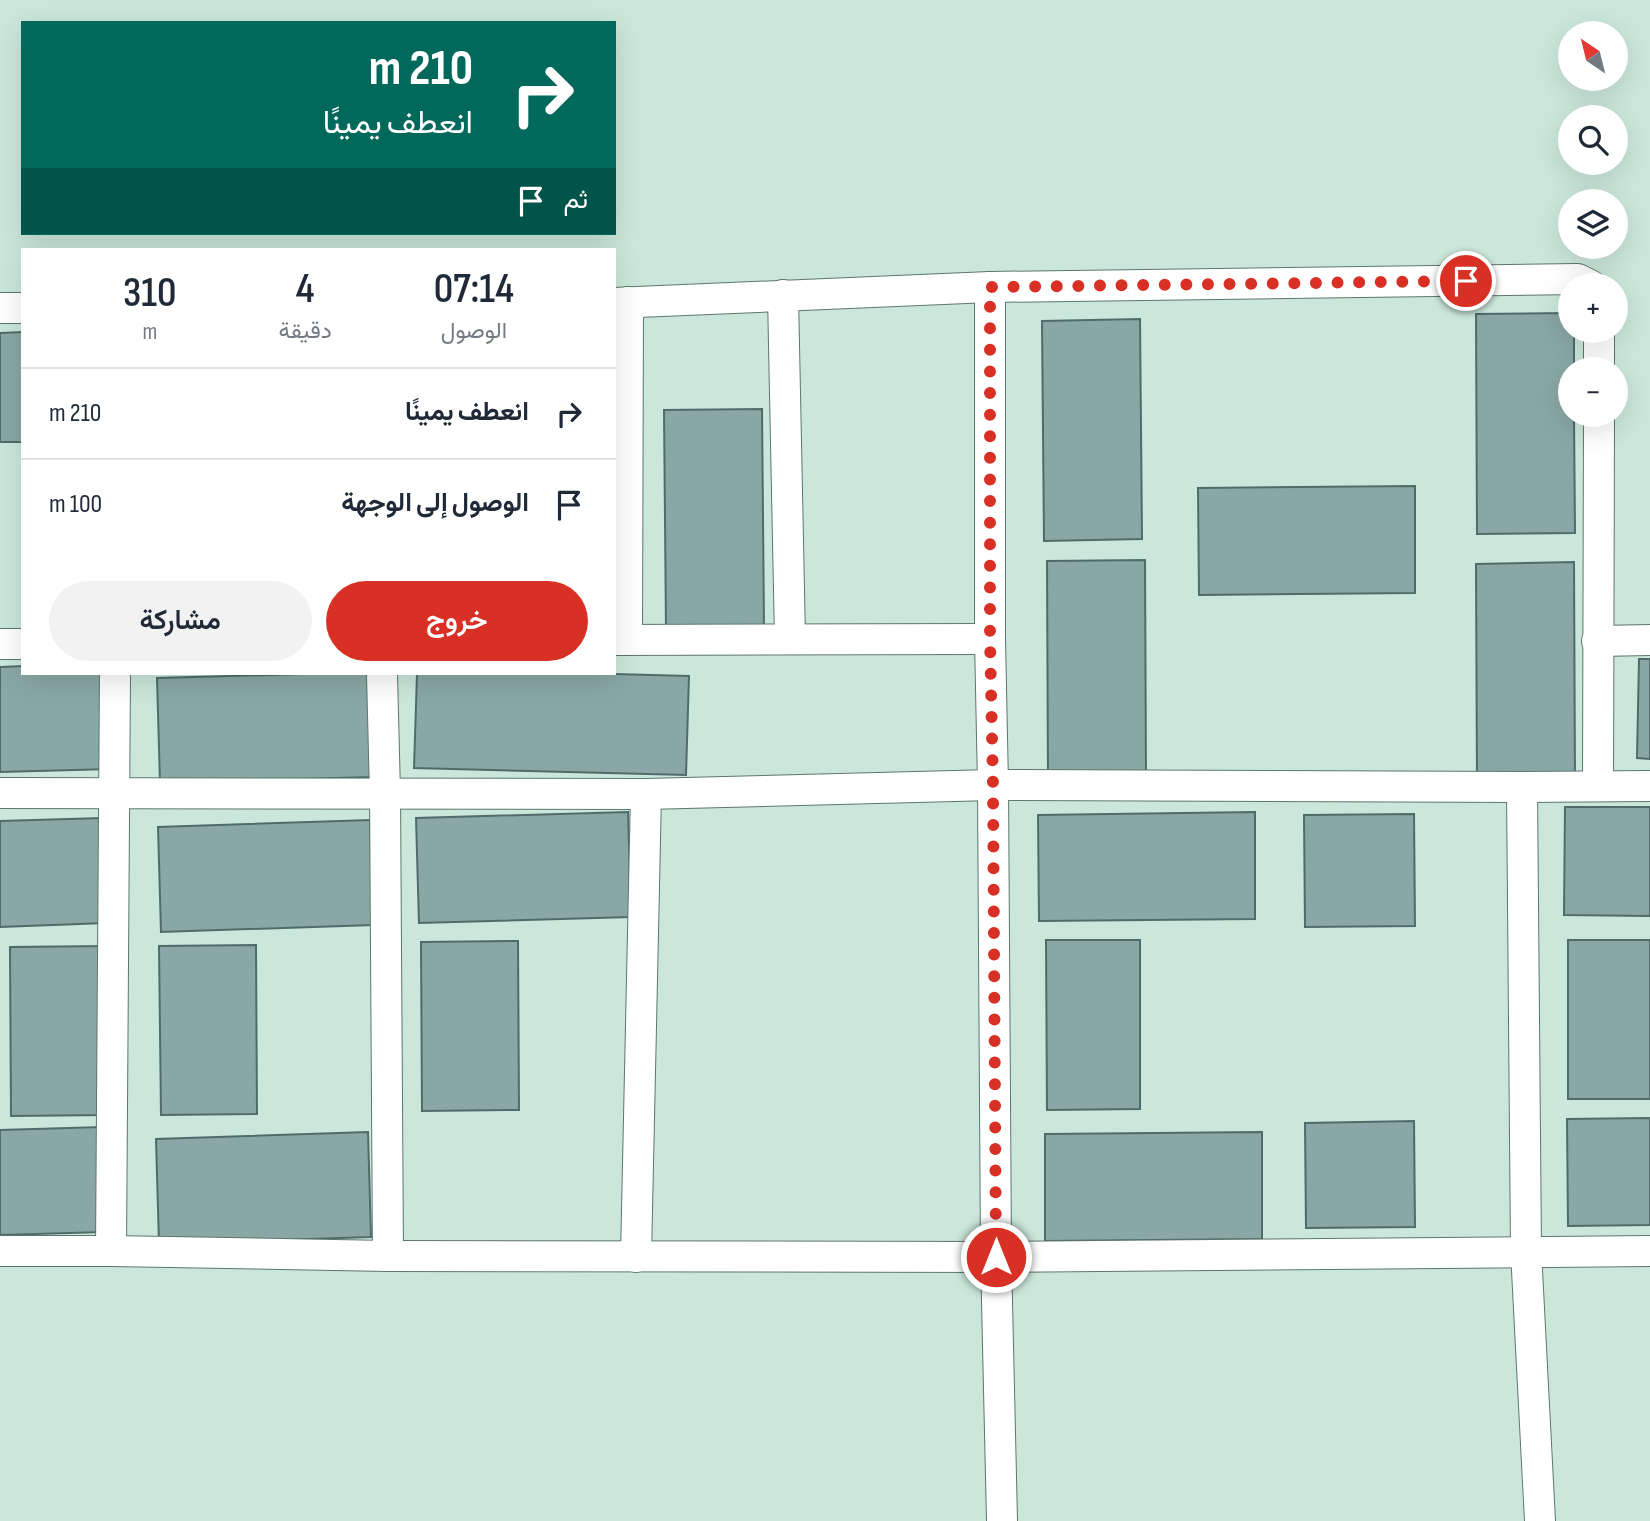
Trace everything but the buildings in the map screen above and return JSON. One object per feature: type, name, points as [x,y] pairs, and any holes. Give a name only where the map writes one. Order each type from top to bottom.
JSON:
[{"type":"street","points":[[990,639],[620,640],[621,302],[990,287],[1558,279]]},
{"type":"street","points":[[990,287],[990,639],[996,1257],[1002,1521]]},
{"type":"street","points":[[783,295],[790,639]]},
{"type":"street","points":[[0,308],[21,308]]},
{"type":"street","points":[[1598,427],[1598,786]]},
{"type":"street","points":[[1597,641],[1650,640]]},
{"type":"street","points":[[0,645],[21,644]]},
{"type":"street","points":[[111,1251],[115,675]]},
{"type":"street","points":[[382,675],[388,1256]]},
{"type":"street","points":[[0,793],[646,794],[993,785],[1650,786]]},
{"type":"street","points":[[1522,787],[1526,1251],[1540,1521]]},
{"type":"street","points":[[636,1257],[646,794]]},
{"type":"street","points":[[0,1251],[388,1256],[996,1257],[1650,1251]]},
{"type":"route","points":[[996,1257],[990,639],[990,287],[1466,281]]}]
